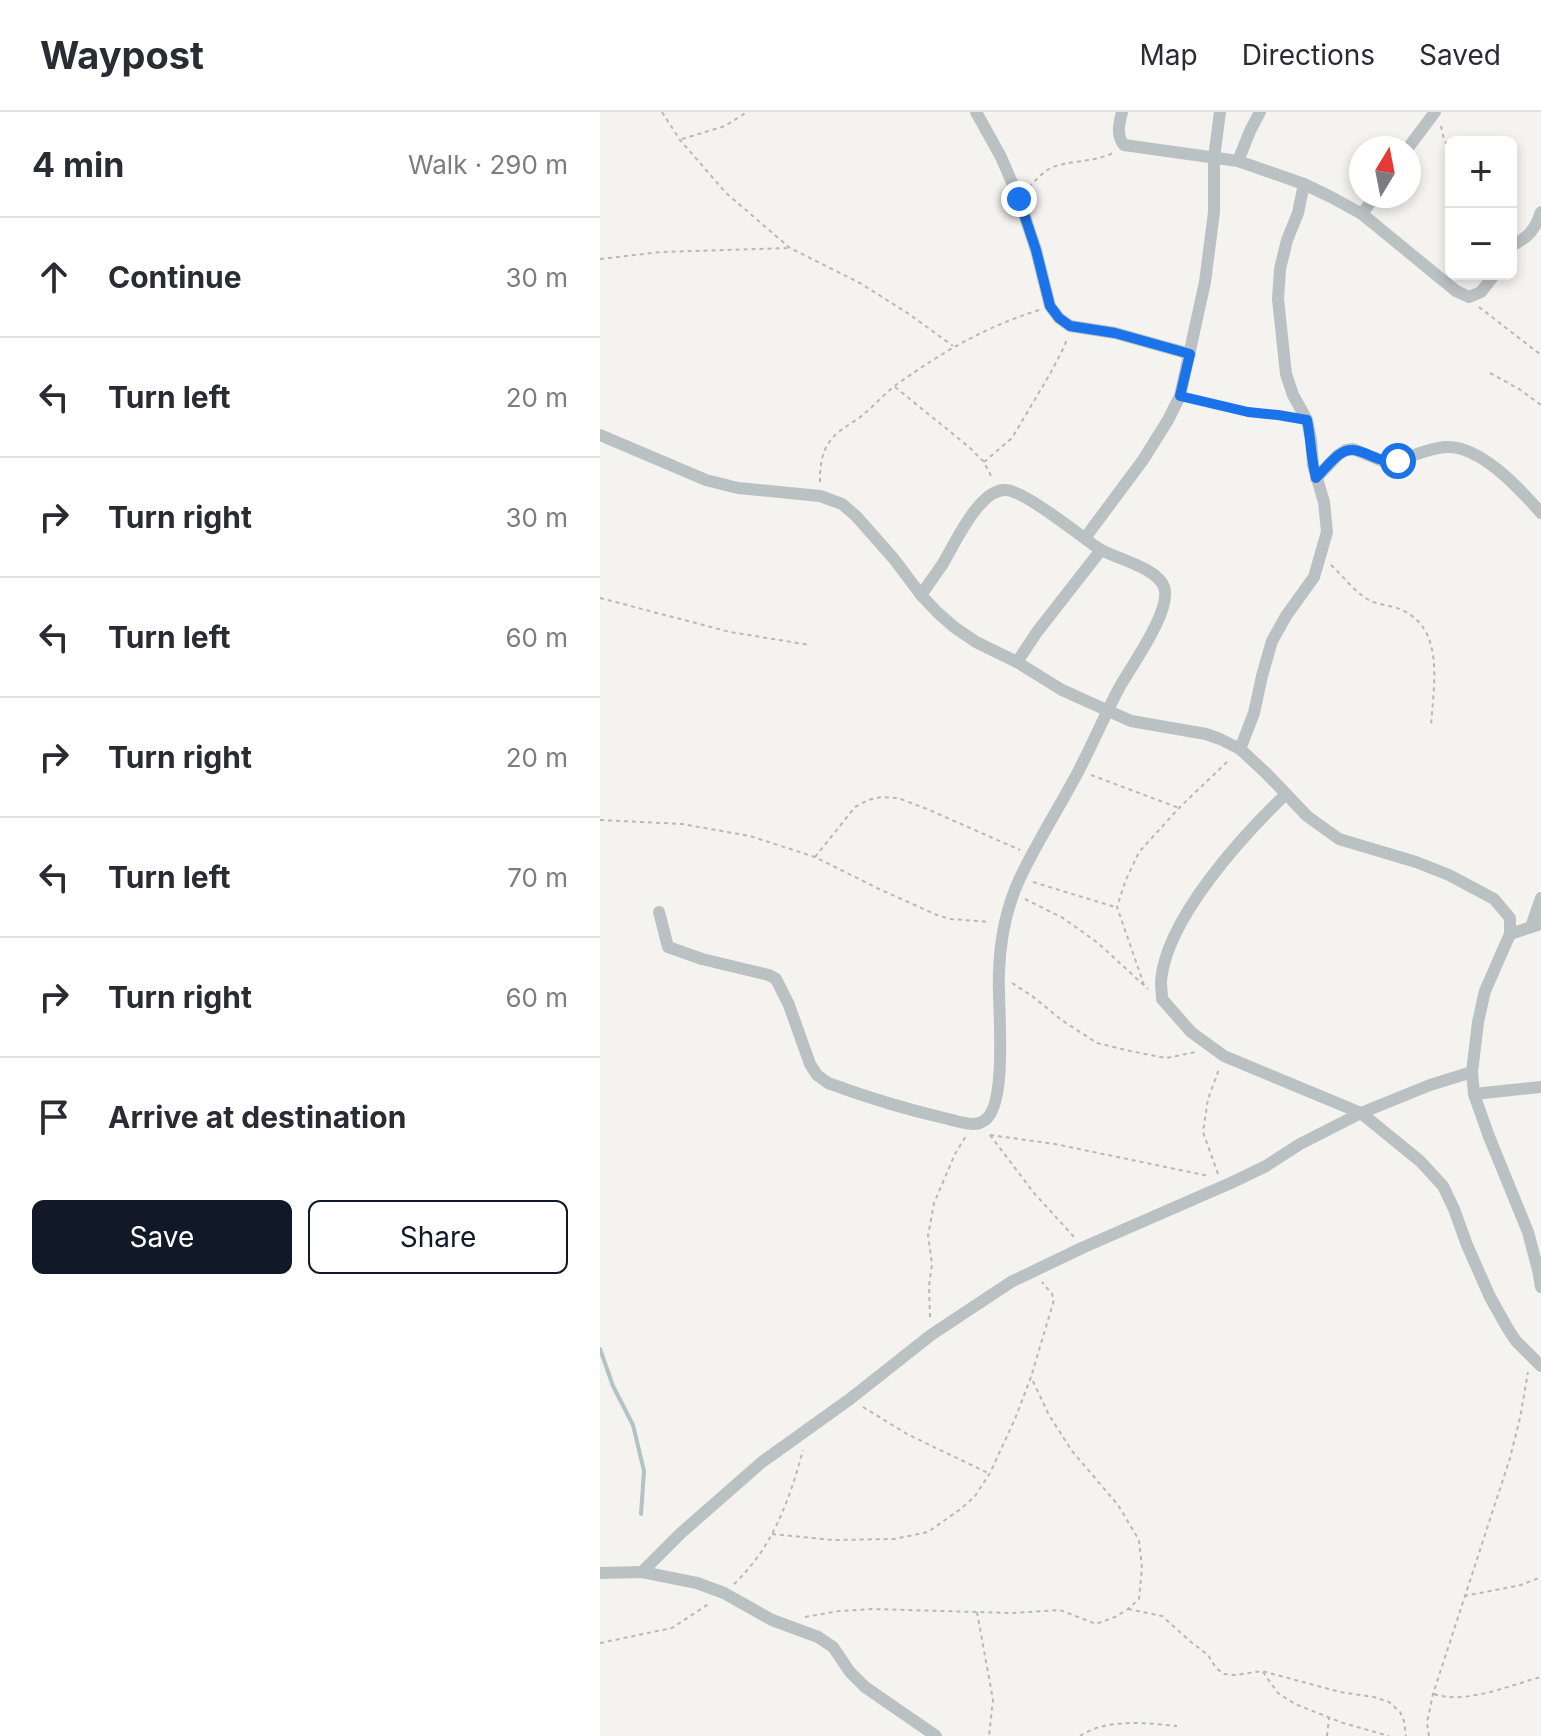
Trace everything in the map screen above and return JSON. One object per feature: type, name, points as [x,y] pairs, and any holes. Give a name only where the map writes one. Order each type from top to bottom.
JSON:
[{"type":"street","points":[[976,112],[1001,157],[1019,199],[1050,306],[1059,318],[1070,326],[1115,333],[1190,354]]},
{"type":"street","points":[[1122,112],[1118,133],[1124,145],[1238,161],[1304,184],[1362,214],[1456,291],[1469,297],[1481,292],[1490,280]]},
{"type":"street","points":[[1085,538],[1143,460],[1180,396],[1205,282],[1214,212],[1214,158],[1220,112]]},
{"type":"street","points":[[1238,161],[1260,112]]},
{"type":"street","points":[[1417,136],[1435,112]]},
{"type":"street","points":[[1240,749],[1254,713],[1272,641],[1314,577],[1327,532],[1307,420],[1286,374],[1278,299],[1280,269],[1304,184]]},
{"type":"street","points":[[1362,214],[1366,208]]},
{"type":"street","points":[[1517,243],[1536,228],[1541,212]]},
{"type":"street","points":[[600,435],[706,480],[738,488],[820,496],[842,504],[894,559],[921,595],[954,627],[976,642],[1017,662],[1062,690],[1131,721],[1206,734],[1240,749],[1307,816],[1339,839],[1416,862],[1494,899],[1510,918],[1510,934],[1485,991],[1478,1022],[1472,1072],[1474,1094],[1488,1134],[1535,1230],[1541,1287]]},
{"type":"street","points":[[1316,478],[1346,450],[1353,449],[1391,462],[1437,448],[1463,449],[1476,454],[1520,490],[1541,513]]},
{"type":"street","points":[[659,912],[668,947],[776,979],[789,1005],[810,1064],[817,1075],[828,1083],[927,1114],[975,1124],[989,1117],[996,1094],[1001,1029],[998,974],[1003,923],[1020,878],[1079,771],[1119,688],[1146,645],[1165,602],[1164,587],[1155,575],[1101,550],[1009,489],[998,490],[971,514],[921,595]]},
{"type":"street","points":[[1017,662],[1101,550]]},
{"type":"street","points":[[1286,794],[1212,875],[1181,924],[1166,959],[1161,980],[1162,999],[1191,1032],[1219,1052],[1361,1113],[1420,1161],[1443,1186],[1490,1297],[1516,1341],[1541,1366]]},
{"type":"street","points":[[1510,934],[1536,925],[1541,898]]},
{"type":"street","points":[[642,1572],[721,1496],[762,1462],[985,1298],[1084,1247],[1244,1177],[1361,1113],[1472,1072]]},
{"type":"street","points":[[1474,1094],[1541,1087]]},
{"type":"street","points":[[600,1573],[642,1572],[697,1583],[724,1593],[772,1620],[818,1637],[833,1647],[865,1687],[936,1736]]},
{"type":"path","points":[[662,112],[680,140],[726,193],[790,248],[860,283],[953,346]]},
{"type":"path","points":[[680,140],[725,126],[747,112]]},
{"type":"path","points":[[1441,126],[1445,141]]},
{"type":"path","points":[[1019,199],[1052,167],[1099,159],[1124,145]]},
{"type":"path","points":[[600,259],[661,252],[790,248]]},
{"type":"path","points":[[1469,297],[1541,355]]},
{"type":"path","points":[[820,496],[820,462],[828,444],[841,428],[859,418],[894,387],[953,346],[1005,320],[1050,306]]},
{"type":"path","points":[[984,462],[1012,438],[1064,347],[1070,326]]},
{"type":"path","points":[[1490,373],[1541,405]]},
{"type":"path","points":[[894,387],[969,447],[984,462],[998,490]]},
{"type":"path","points":[[1180,396],[1248,412],[1307,420]]},
{"type":"path","points":[[1321,556],[1370,601],[1400,608],[1416,618],[1424,629],[1432,643],[1434,665],[1431,727]]},
{"type":"path","points":[[600,598],[730,632],[810,645]]},
{"type":"path","points":[[1144,985],[1117,907],[1125,882],[1139,852],[1240,749]]},
{"type":"path","points":[[1079,771],[1179,808]]},
{"type":"path","points":[[815,857],[855,807],[881,797],[898,798],[927,809],[1032,856]]},
{"type":"path","points":[[600,820],[682,824],[750,836],[815,857],[937,915],[1003,923]]},
{"type":"path","points":[[1020,878],[1117,907]]},
{"type":"path","points":[[1014,893],[1063,918],[1098,943],[1162,999]]},
{"type":"path","points":[[998,974],[1097,1043],[1166,1058],[1219,1052],[1203,1132],[1220,1179],[1055,1144],[990,1135],[1034,1193],[1084,1247]]},
{"type":"path","points":[[931,1335],[929,1286],[932,1264],[928,1235],[934,1203],[955,1154],[975,1124]]},
{"type":"path","points":[[772,1534],[833,1540],[894,1539],[928,1532],[975,1496],[990,1473],[1015,1419],[1054,1300],[1033,1271]]},
{"type":"path","points":[[1429,1736],[1427,1723],[1433,1694],[1510,1458],[1527,1384],[1529,1355]]},
{"type":"path","points":[[797,1618],[872,1609],[1012,1613],[1060,1610],[1096,1624],[1115,1617],[1139,1599],[1142,1568],[1139,1540],[1118,1505],[1072,1451],[1049,1415],[1031,1377]]},
{"type":"path","points":[[850,1399],[907,1434],[990,1473]]},
{"type":"path","points":[[600,1643],[672,1628],[724,1593],[747,1572],[763,1551],[786,1505],[809,1428]]},
{"type":"path","points":[[1463,1596],[1521,1585],[1541,1577]]},
{"type":"path","points":[[1128,1609],[1162,1616],[1208,1655],[1224,1674],[1262,1671],[1389,1702],[1400,1712],[1406,1736]]},
{"type":"path","points":[[977,1612],[993,1700],[989,1736]]},
{"type":"path","points":[[1262,1671],[1278,1693],[1295,1704],[1389,1736]]},
{"type":"path","points":[[1433,1694],[1455,1698],[1541,1677]]},
{"type":"path","points":[[1327,1736],[1329,1716]]},
{"type":"path","points":[[1080,1736],[1099,1726],[1148,1723],[1177,1726]]},
{"type":"waterway","points":[[600,1349],[613,1386],[633,1425],[644,1471],[641,1514]]},
{"type":"route","points":[[1019,199],[1050,306],[1070,326],[1115,333],[1190,354],[1180,396],[1248,412],[1307,420],[1316,478],[1346,450],[1353,449],[1385,462],[1398,461]]}]
